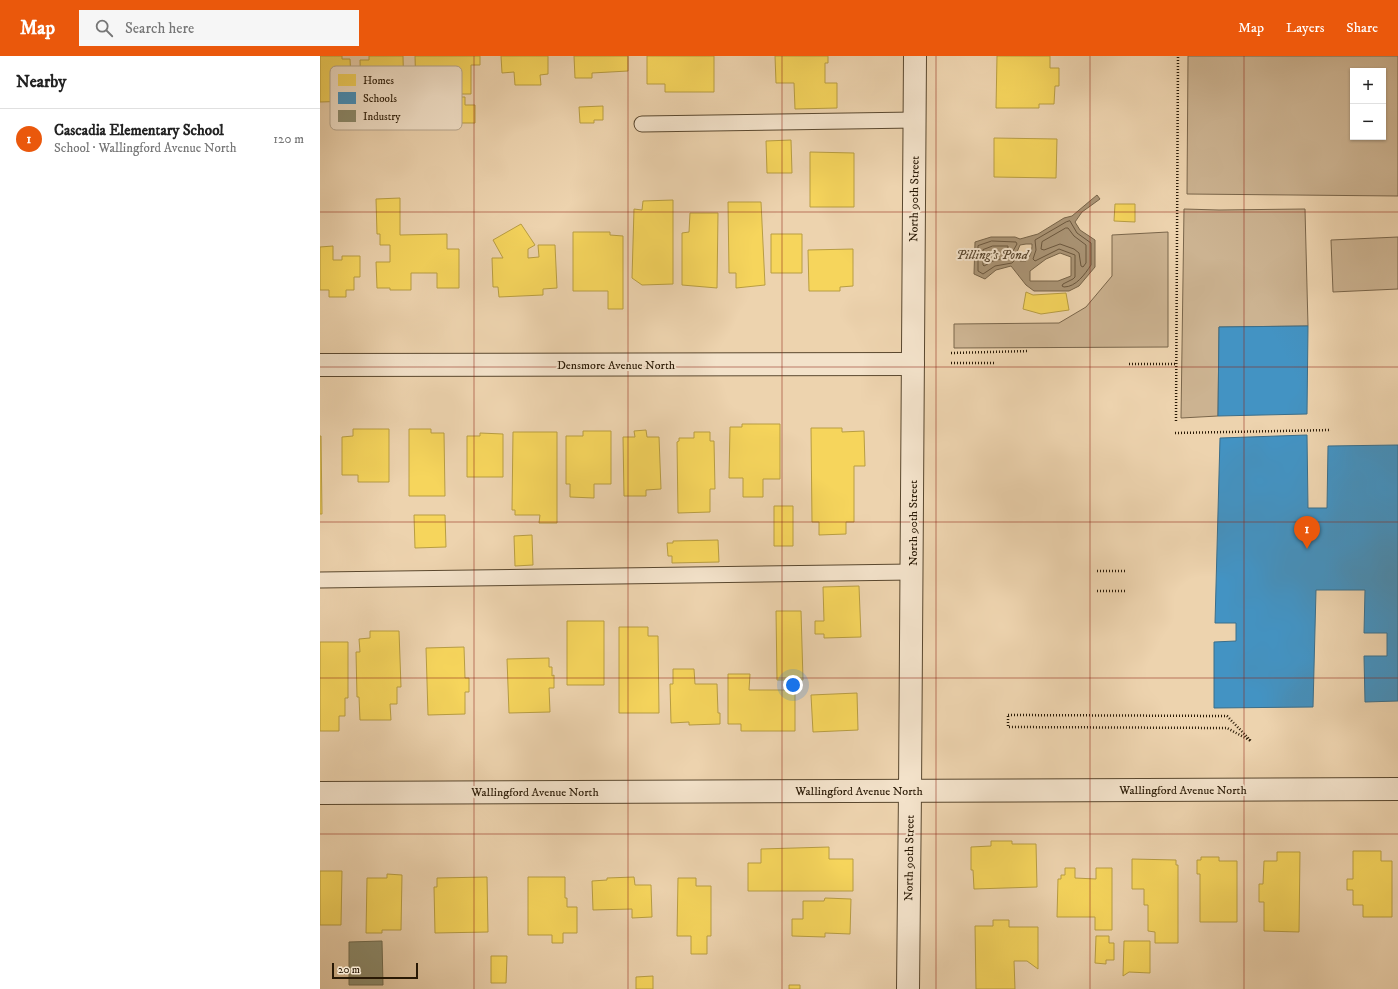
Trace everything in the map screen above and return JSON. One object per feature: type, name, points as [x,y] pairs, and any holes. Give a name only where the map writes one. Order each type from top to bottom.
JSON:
[{"type":"street","name":"North 90th Street","points":[[908,989],[915,56]]},
{"type":"street","name":"Densmore Avenue North","points":[[320,365],[913,364]]},
{"type":"street","name":"Wallingford Avenue North","points":[[320,793],[1398,789]]},
{"type":"lane","points":[[642,124],[915,120]]},
{"type":"lane","points":[[320,580],[912,572]]},
{"type":"path","points":[[1176,421],[1178,56]]},
{"type":"path","points":[[951,353],[1029,351]]},
{"type":"path","points":[[951,362],[996,363]]},
{"type":"path","points":[[1129,364],[1176,364]]},
{"type":"path","points":[[1175,432],[1331,430]]},
{"type":"path","points":[[1097,571],[1126,571]]},
{"type":"path","points":[[1097,591],[1126,591]]},
{"type":"path","points":[[1008,715],[1227,716],[1251,741],[1227,728],[1008,727],[1008,715]]},
{"type":"shaded area","points":[[1188,56],[1398,56],[1398,196],[1187,194]]},
{"type":"shaded area","points":[[1184,209],[1305,209],[1308,326],[1219,327],[1218,416],[1181,418]]},
{"type":"shaded area","points":[[1168,232],[1168,347],[954,348],[954,324],[1059,323],[1086,307],[1112,276],[1112,235]]},
{"type":"shaded area","points":[[1398,237],[1398,289],[1333,292],[1331,240]]},
{"type":"water","name":"Pilling's Pond","points":[[1097,195],[1100,199],[1082,212],[1075,222],[1080,230],[1095,240],[1095,267],[1079,286],[1069,291],[1034,291],[1026,285],[1011,266],[996,270],[985,279],[974,274],[975,242],[991,237],[1015,237],[1020,239],[1038,234],[1064,218],[1072,216]],"holes":[[[1032,244],[1031,253],[1026,261],[1020,261],[1017,257],[1017,252],[1020,245]],[[1060,253],[1071,257],[1071,276],[1058,281],[1030,281],[1030,271],[1046,259]]]},
{"type":"building: Homes","points":[[320,56],[342,56],[342,59],[350,59],[350,66],[330,66],[330,102],[320,102]]},
{"type":"building: Homes","points":[[369,56],[403,56],[403,66],[360,66],[360,60],[369,60]]},
{"type":"building: Homes","points":[[415,56],[480,56],[480,65],[471,65],[471,94],[462,94],[462,66],[415,66]]},
{"type":"building: Homes","points":[[501,56],[548,56],[548,74],[540,75],[541,85],[515,85],[514,72],[502,73]]},
{"type":"building: Homes","points":[[574,56],[628,56],[628,71],[592,73],[592,78],[575,78]]},
{"type":"building: Homes","points":[[647,56],[714,56],[714,92],[665,92],[665,84],[647,84]]},
{"type":"building: Homes","points":[[775,56],[828,56],[828,63],[825,63],[825,83],[837,83],[837,108],[795,109],[794,83],[776,83]]},
{"type":"building: Homes","points":[[997,56],[1050,56],[1050,68],[1059,68],[1059,86],[1055,86],[1054,104],[1039,104],[1039,108],[996,108]]},
{"type":"building: Homes","points":[[462,97],[465,97],[465,105],[475,105],[475,123],[462,123]]},
{"type":"building: Homes","points":[[603,106],[603,120],[594,120],[594,123],[580,123],[579,107]]},
{"type":"building: Homes","points":[[994,138],[1057,139],[1056,178],[994,177]]},
{"type":"building: Homes","points":[[791,140],[792,173],[767,173],[766,141]]},
{"type":"building: Homes","points":[[810,152],[854,153],[854,207],[810,207]]},
{"type":"building: Homes","points":[[400,198],[400,235],[447,234],[447,249],[459,249],[459,288],[437,288],[437,273],[411,273],[411,290],[390,290],[390,288],[377,288],[376,262],[390,262],[390,245],[380,245],[380,234],[377,234],[376,199]]},
{"type":"building: Homes","points":[[673,200],[673,284],[642,285],[632,278],[634,209],[642,210],[643,201]]},
{"type":"building: Homes","points":[[728,202],[761,202],[765,285],[736,288],[736,273],[729,273]]},
{"type":"building: Homes","points":[[1115,204],[1135,204],[1135,222],[1114,221]]},
{"type":"building: Homes","points":[[690,213],[718,213],[717,288],[682,285],[682,233],[689,232]]},
{"type":"building: Homes","points":[[521,224],[535,245],[528,249],[528,258],[539,257],[538,245],[555,245],[557,288],[543,289],[543,295],[499,297],[498,287],[493,287],[492,258],[503,258],[493,240]]},
{"type":"building: Homes","points":[[573,232],[610,232],[610,235],[623,236],[623,309],[608,309],[608,291],[573,291]]},
{"type":"building: Homes","points":[[771,234],[802,234],[802,273],[771,273]]},
{"type":"building: Homes","points":[[333,246],[333,260],[342,260],[342,256],[360,256],[360,277],[354,277],[354,290],[346,290],[346,297],[329,297],[329,290],[320,290],[320,247]]},
{"type":"building: Homes","points":[[853,249],[853,286],[840,287],[840,291],[809,291],[808,250]]},
{"type":"building: Homes","points":[[1026,292],[1033,295],[1066,293],[1069,310],[1041,314],[1023,309]]},
{"type":"building: Homes","points":[[742,424],[780,424],[780,479],[763,479],[763,497],[743,497],[743,478],[729,478],[730,427],[742,427]]},
{"type":"building: Homes","points":[[811,428],[842,428],[842,432],[864,431],[865,466],[854,466],[854,522],[846,522],[846,534],[819,535],[819,522],[812,522]]},
{"type":"building: Homes","points":[[353,429],[389,429],[389,482],[358,482],[358,475],[342,475],[342,437],[353,436]]},
{"type":"building: Homes","points":[[409,429],[431,429],[431,433],[444,433],[445,496],[409,496]]},
{"type":"building: Homes","points":[[646,430],[647,437],[659,437],[661,489],[646,490],[646,496],[624,496],[623,437],[635,437],[634,431]]},
{"type":"building: Homes","points":[[583,431],[611,431],[611,484],[594,484],[594,498],[570,497],[570,484],[566,484],[566,436],[583,436]]},
{"type":"building: Homes","points":[[513,432],[557,432],[557,523],[539,523],[540,515],[515,515],[515,510],[512,510]]},
{"type":"building: Homes","points":[[694,432],[710,432],[710,441],[714,441],[715,489],[710,489],[710,512],[678,513],[677,442],[679,441],[679,438],[694,438]]},
{"type":"building: Homes","points":[[480,433],[503,434],[503,477],[467,477],[467,436],[480,436]]},
{"type":"building: Homes","points":[[321,436],[322,514],[320,514]]},
{"type":"building: Homes","points":[[774,506],[793,506],[793,546],[774,546]]},
{"type":"building: Homes","points":[[414,515],[445,515],[446,547],[415,548]]},
{"type":"building: Homes","points":[[532,535],[533,565],[515,566],[514,536]]},
{"type":"building: Homes","points":[[718,540],[719,562],[672,563],[672,556],[668,556],[667,543],[673,543],[673,541]]},
{"type":"building: Homes","points":[[859,586],[861,637],[824,638],[824,634],[815,634],[815,621],[824,621],[823,587]]},
{"type":"building: Homes","points":[[776,611],[801,611],[803,680],[777,680]]},
{"type":"building: Homes","points":[[567,621],[604,621],[604,685],[567,685]]},
{"type":"building: Homes","points":[[619,627],[648,627],[648,636],[658,636],[659,713],[619,713]]},
{"type":"building: Homes","points":[[370,631],[399,631],[401,687],[397,687],[397,704],[390,704],[391,720],[360,720],[359,697],[357,697],[356,652],[360,652],[359,639],[370,638]]},
{"type":"building: Homes","points":[[320,642],[348,642],[348,698],[345,698],[345,716],[339,716],[339,731],[320,731]]},
{"type":"building: Homes","points":[[464,647],[465,678],[469,678],[469,692],[465,692],[465,714],[428,715],[426,648]]},
{"type":"building: Homes","points":[[549,658],[549,667],[552,667],[552,676],[554,675],[554,688],[549,688],[550,712],[509,713],[507,659]]},
{"type":"building: Homes","points":[[673,669],[694,669],[695,684],[717,684],[720,724],[689,725],[689,722],[671,723],[670,684],[673,684]]},
{"type":"building: Homes","points":[[728,674],[750,674],[749,690],[795,690],[795,731],[741,731],[741,724],[728,724]]},
{"type":"building: Homes","points":[[857,693],[858,730],[813,732],[811,695]]},
{"type":"building: Homes","points":[[991,841],[1012,841],[1012,844],[1036,844],[1037,887],[974,889],[973,870],[971,870],[971,847],[991,846]]},
{"type":"building: Homes","points":[[829,847],[829,859],[853,859],[853,891],[748,891],[748,863],[761,863],[761,849]]},
{"type":"building: Homes","points":[[1353,851],[1381,851],[1381,861],[1392,861],[1392,917],[1363,917],[1363,905],[1353,905],[1353,890],[1347,890],[1347,879],[1353,879]]},
{"type":"building: Homes","points":[[1277,852],[1300,852],[1299,932],[1264,931],[1264,902],[1259,902],[1259,884],[1263,884],[1264,861],[1277,861]]},
{"type":"building: Homes","points":[[1201,857],[1219,857],[1219,861],[1237,861],[1237,922],[1200,922],[1200,874],[1197,874],[1197,860],[1201,860]]},
{"type":"building: Homes","points":[[1132,859],[1176,860],[1176,865],[1178,865],[1178,943],[1155,943],[1155,932],[1148,931],[1148,905],[1144,905],[1144,889],[1132,889]]},
{"type":"building: Homes","points":[[1065,868],[1075,868],[1075,878],[1096,879],[1096,868],[1112,868],[1112,930],[1095,930],[1095,917],[1057,917],[1058,879],[1061,879],[1061,875],[1065,875]]},
{"type":"building: Homes","points":[[320,871],[342,871],[341,925],[320,925]]},
{"type":"building: Homes","points":[[387,874],[402,875],[401,930],[382,930],[382,933],[366,933],[367,878],[387,878]]},
{"type":"building: Homes","points":[[487,877],[488,932],[435,933],[434,887],[437,887],[437,878]]},
{"type":"building: Homes","points":[[528,877],[565,877],[565,898],[567,898],[567,907],[577,907],[577,933],[563,933],[563,943],[552,943],[552,935],[528,935]]},
{"type":"building: Homes","points":[[634,877],[635,885],[651,885],[652,917],[632,918],[632,909],[593,910],[592,881],[607,880],[607,878]]},
{"type":"building: Homes","points":[[678,878],[696,878],[696,886],[711,886],[711,936],[707,936],[707,954],[691,954],[691,936],[677,936]]},
{"type":"building: Homes","points":[[825,898],[851,899],[850,934],[825,933],[825,937],[792,936],[792,919],[803,919],[803,901],[824,901]]},
{"type":"building: Homes","points":[[993,920],[1009,920],[1009,927],[1038,927],[1038,969],[1027,961],[1014,961],[1015,989],[976,989],[975,926],[993,926]]},
{"type":"building: Homes","points":[[1096,936],[1109,936],[1109,943],[1114,943],[1114,960],[1106,960],[1106,964],[1095,963]]},
{"type":"building: Homes","points":[[1124,941],[1150,941],[1150,973],[1129,972],[1123,976]]},
{"type":"building: Homes","points":[[491,956],[507,956],[506,983],[491,983]]},
{"type":"building: Homes","points":[[653,976],[653,989],[636,989],[636,977]]},
{"type":"building: Homes","points":[[789,985],[800,985],[800,989],[789,989]]},
{"type":"building: Schools","points":[[1308,326],[1307,414],[1218,416],[1219,327]]},
{"type":"building: Schools","points":[[1307,435],[1308,508],[1327,508],[1328,446],[1398,445],[1398,701],[1365,702],[1364,656],[1387,656],[1387,633],[1364,633],[1365,590],[1316,590],[1313,707],[1214,708],[1214,642],[1236,641],[1236,623],[1215,623],[1220,438]]},
{"type":"building: Industry","points":[[382,941],[383,985],[349,985],[349,942]]},
{"type":"place","name":"Cascadia Elementary School","points":[[1307,549]]}]
